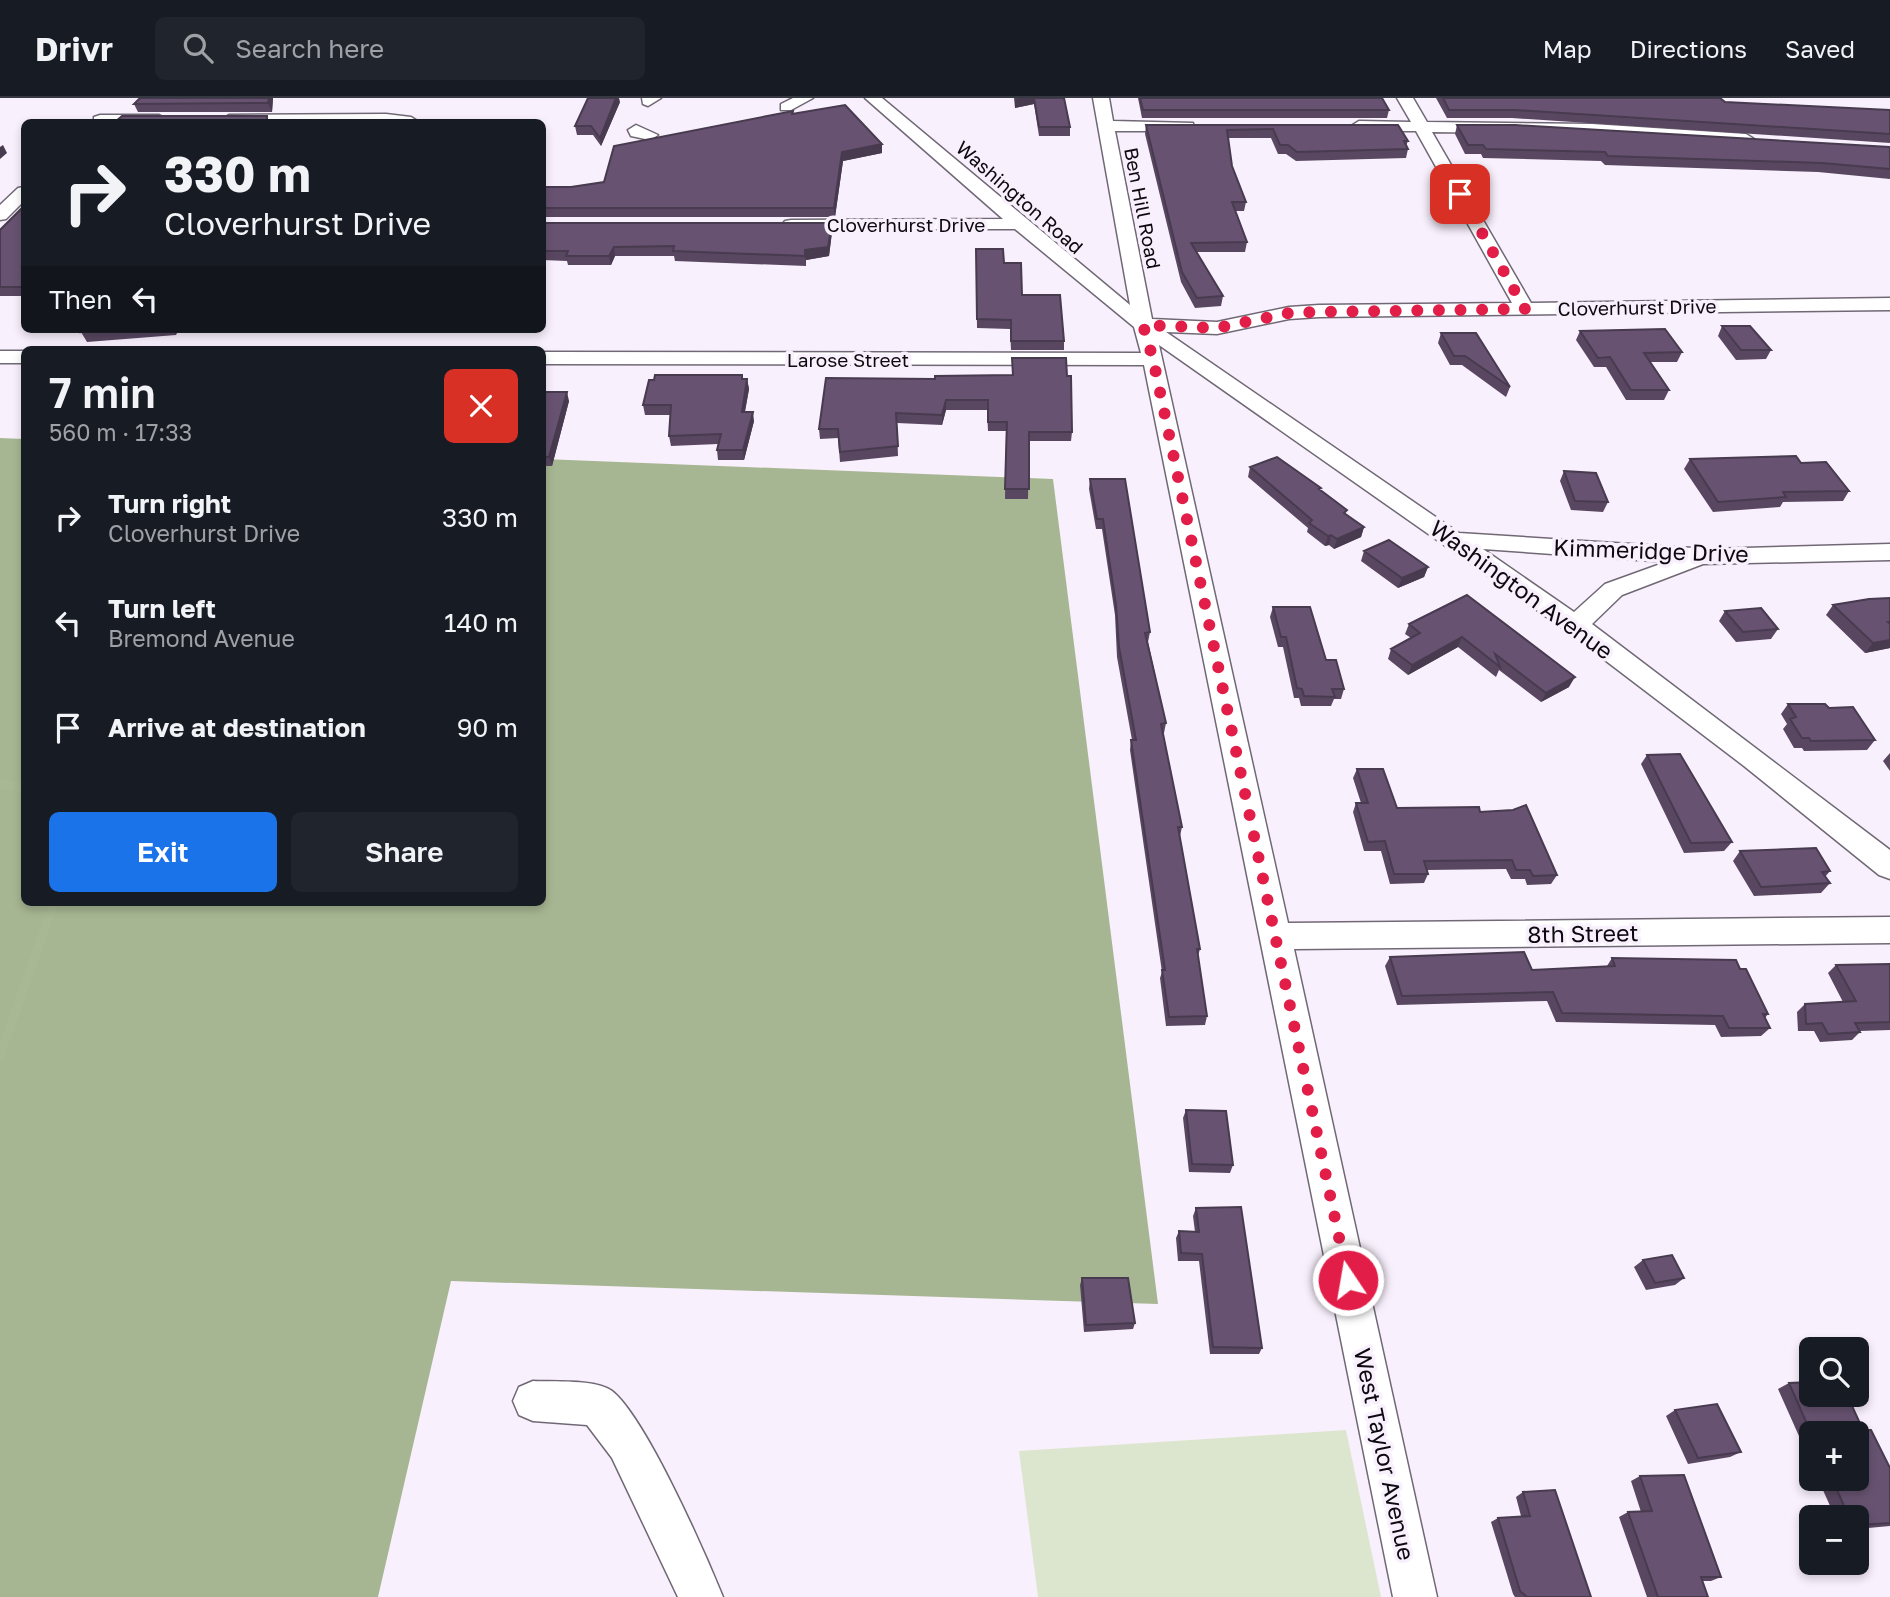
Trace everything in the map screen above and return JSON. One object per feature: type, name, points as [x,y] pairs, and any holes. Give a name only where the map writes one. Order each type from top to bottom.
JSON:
[{"type":"street","points":[[786,107],[805,98]]},
{"type":"street","name":"Washington Road","points":[[864,98],[877,101],[1018,224],[1143,325]]},
{"type":"street","name":"Ben Hill Road","points":[[1101,98],[1143,325]]},
{"type":"street","points":[[1405,98],[1525,309]]},
{"type":"street","points":[[101,119],[115,105]]},
{"type":"street","points":[[1106,126],[1202,126]]},
{"type":"street","points":[[1339,126],[1592,128],[1762,140]]},
{"type":"street","points":[[0,215],[21,195]]},
{"type":"street","points":[[0,223],[21,223]]},
{"type":"street","name":"Cloverhurst Drive","points":[[766,225],[1018,224]]},
{"type":"street","name":"Cloverhurst Drive","points":[[1143,325],[1217,328],[1289,313],[1890,304]]},
{"type":"street","name":"Washington Avenue","points":[[1143,325],[1577,626],[1754,759],[1890,867]]},
{"type":"street","name":"West Taylor Avenue","points":[[1143,325],[1153,359],[1415,1597]]},
{"type":"street","points":[[1186,356],[1201,348],[1217,328]]},
{"type":"street","points":[[0,357],[21,357]]},
{"type":"street","name":"Larose Street","points":[[546,358],[1153,359]]},
{"type":"street","name":"Kimmeridge Drive","points":[[1454,540],[1709,557],[1890,552]]},
{"type":"street","points":[[1577,626],[1592,604],[1618,585],[1709,557]]},
{"type":"street","name":"8th Street","points":[[1275,936],[1890,930]]},
{"type":"street","points":[[533,1401],[597,1405],[627,1443],[701,1597]]},
{"type":"green space","points":[[0,438],[21,439],[21,906],[546,906],[546,459],[1053,479],[1158,1304],[451,1281],[378,1597],[0,1597]]},
{"type":"green space","points":[[1346,1430],[1381,1597],[1038,1597],[1019,1451]]},
{"type":"building","points":[[140,98],[269,98],[268,103],[134,104]]},
{"type":"building","points":[[588,98],[616,98],[600,138],[591,126],[575,126]]},
{"type":"building","points":[[1034,98],[1064,98],[1070,127],[1039,127]]},
{"type":"building","points":[[1140,98],[1382,98],[1389,110],[1143,110]]},
{"type":"building","points":[[1443,98],[1720,98],[1725,102],[1890,110],[1890,134],[1515,110],[1449,110]]},
{"type":"building","points":[[845,105],[882,144],[842,152],[834,208],[546,208],[546,187],[571,187],[604,182],[614,146],[793,111],[792,114]]},
{"type":"building","points":[[122,116],[267,116],[267,119],[118,119]]},
{"type":"building","points":[[1146,125],[1398,125],[1408,141],[1404,141],[1408,149],[1297,152],[1288,145],[1280,145],[1273,129],[1227,130],[1232,166],[1246,202],[1232,202],[1247,242],[1191,243],[1223,296],[1197,298],[1182,272]]},
{"type":"building","points":[[1457,125],[1515,125],[1890,147],[1890,169],[1822,163],[1608,156],[1605,152],[1486,149],[1483,145],[1468,145]]},
{"type":"building","points":[[21,209],[21,287],[0,287],[0,230]]},
{"type":"building","points":[[546,223],[832,223],[828,247],[805,250],[805,256],[673,251],[674,246],[614,247],[609,256],[566,256],[568,251],[546,251]]},
{"type":"building","points":[[976,249],[1003,249],[1004,263],[1021,263],[1022,295],[1060,295],[1064,341],[1011,341],[1011,320],[977,319]]},
{"type":"building","points":[[1722,326],[1750,326],[1771,350],[1741,350]]},
{"type":"building","points":[[1665,329],[1682,352],[1644,353],[1669,390],[1631,390],[1610,357],[1598,358],[1580,331]]},
{"type":"building","points":[[1441,333],[1476,333],[1510,387],[1465,356],[1454,356]]},
{"type":"building","points":[[1012,358],[1066,358],[1067,376],[1071,376],[1072,432],[1029,432],[1029,489],[1005,489],[1007,422],[988,422],[988,400],[946,400],[942,415],[896,413],[898,446],[840,452],[838,429],[819,429],[826,378],[935,379],[935,376],[1013,375]]},
{"type":"building","points":[[655,375],[742,375],[742,379],[747,379],[742,412],[753,412],[743,450],[717,450],[721,434],[669,436],[671,405],[643,405],[649,380],[654,380]]},
{"type":"building","points":[[546,392],[567,392],[549,457],[546,457]]},
{"type":"building","points":[[1796,456],[1801,463],[1826,462],[1849,491],[1783,492],[1786,497],[1718,502],[1690,459]]},
{"type":"building","points":[[1277,457],[1321,488],[1319,489],[1347,510],[1344,513],[1364,527],[1337,539],[1309,523],[1312,520],[1250,467]]},
{"type":"building","points":[[1564,471],[1596,473],[1608,502],[1575,501]]},
{"type":"building","points":[[1090,479],[1125,479],[1150,632],[1145,633],[1166,723],[1161,724],[1182,827],[1178,827],[1200,949],[1197,949],[1207,1016],[1169,1017],[1162,970],[1165,970],[1131,740],[1136,740],[1119,647],[1116,605],[1103,519],[1097,519]]},
{"type":"building","points":[[1389,540],[1428,567],[1402,578],[1364,551]]},
{"type":"building","points":[[1467,595],[1575,677],[1546,693],[1495,654],[1500,667],[1462,637],[1412,665],[1391,649],[1420,633],[1409,624]]},
{"type":"building","points":[[1890,598],[1890,640],[1873,643],[1833,605],[1869,599]]},
{"type":"building","points":[[1273,607],[1310,607],[1326,660],[1336,660],[1344,689],[1332,689],[1335,697],[1304,696],[1302,689],[1297,688],[1286,637],[1281,637]]},
{"type":"building","points":[[1761,608],[1778,629],[1743,632],[1725,611]]},
{"type":"building","points":[[1788,704],[1825,704],[1829,708],[1853,707],[1875,740],[1811,741],[1809,738],[1802,738],[1790,719],[1796,717]]},
{"type":"building","points":[[1680,754],[1732,842],[1691,843],[1647,755]]},
{"type":"building","points":[[1357,769],[1383,769],[1397,808],[1479,807],[1480,812],[1513,810],[1526,805],[1557,875],[1533,876],[1530,870],[1516,870],[1512,860],[1424,861],[1428,874],[1394,874],[1385,841],[1368,842],[1356,803],[1368,803]]},
{"type":"building","points":[[1816,848],[1830,871],[1822,872],[1830,883],[1761,887],[1740,851]]},
{"type":"building","points":[[1524,952],[1532,970],[1615,966],[1612,958],[1736,960],[1740,969],[1746,969],[1768,1014],[1763,1014],[1770,1028],[1729,1028],[1723,1016],[1562,1013],[1553,992],[1402,996],[1390,957]]},
{"type":"building","points":[[1890,964],[1890,1022],[1855,1023],[1860,1032],[1828,1034],[1822,1023],[1806,1024],[1805,1004],[1856,1001],[1836,965]]},
{"type":"building","points":[[1186,1110],[1226,1111],[1233,1165],[1192,1164]]},
{"type":"building","points":[[1241,1207],[1262,1348],[1213,1347],[1202,1254],[1181,1253],[1179,1231],[1199,1232],[1196,1208]]},
{"type":"building","points":[[1672,1255],[1684,1278],[1655,1283],[1643,1260]]},
{"type":"building","points":[[1082,1278],[1128,1278],[1135,1323],[1086,1325]]},
{"type":"building","points":[[1789,1383],[1799,1383],[1799,1406]]},
{"type":"building","points":[[1717,1404],[1741,1452],[1698,1458],[1675,1410]]},
{"type":"building","points":[[1800,1407],[1852,1407],[1859,1421],[1806,1421]]},
{"type":"building","points":[[1871,1430],[1890,1468],[1890,1523],[1869,1524],[1869,1505],[1844,1505],[1837,1491],[1869,1491]]},
{"type":"building","points":[[1684,1475],[1721,1577],[1701,1577],[1708,1597],[1658,1597],[1628,1512],[1652,1511],[1640,1476]]},
{"type":"building","points":[[1555,1490],[1591,1597],[1527,1597],[1520,1591],[1498,1518],[1530,1516],[1523,1492]]},
{"type":"waterway","points":[[0,784],[21,787]]},
{"type":"waterway","points":[[0,1055],[53,906]]},
{"type":"route","points":[[1348,1280],[1153,359],[1143,325],[1217,328],[1289,313],[1525,309],[1460,194]]}]
